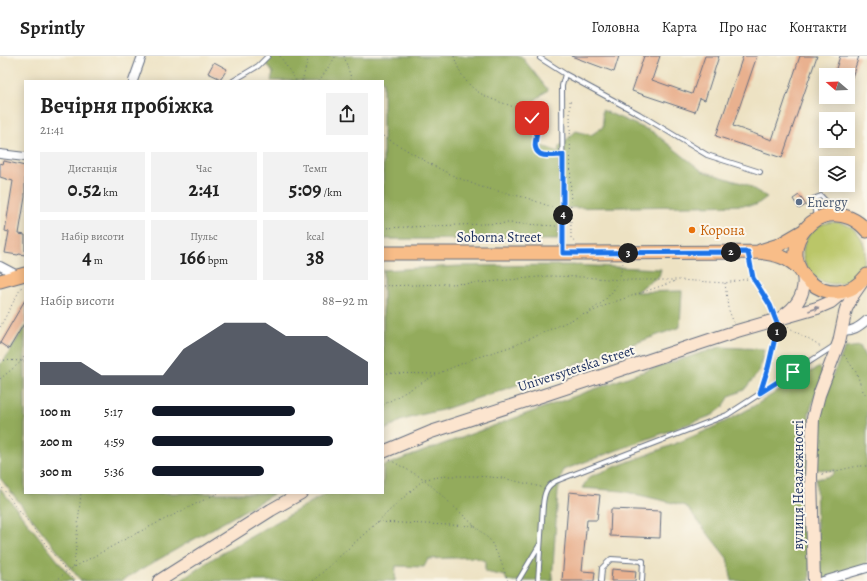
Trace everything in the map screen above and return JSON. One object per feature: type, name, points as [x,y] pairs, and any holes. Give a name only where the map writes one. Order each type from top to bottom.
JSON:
[{"type":"main road","points":[[801,272],[796,253],[798,243],[803,231],[812,222],[830,215],[867,215]]},
{"type":"main road","points":[[843,216],[858,222],[867,231]]},
{"type":"main road","name":"Soborna Street","points":[[753,252],[779,245],[803,231]]},
{"type":"main road","name":"Soborna Street","points":[[384,253],[753,252],[775,254],[786,258],[813,285]]},
{"type":"main road","name":"Universytetska Street","points":[[781,321],[799,300],[804,287],[801,272]]},
{"type":"main road","points":[[0,281],[23,277]]},
{"type":"main road","points":[[813,285],[828,291],[844,291],[854,287],[864,278]]},
{"type":"main road","name":"вулиця Незалежності","points":[[815,580],[811,477],[814,412],[841,332],[850,300],[864,278]]},
{"type":"main road","points":[[813,285],[839,311],[841,332]]},
{"type":"main road","name":"Universytetska Street","points":[[386,456],[431,432],[737,331],[781,321],[831,302],[844,291]]},
{"type":"main road","points":[[159,581],[271,510],[299,494]]},
{"type":"street","points":[[133,80],[142,56]]},
{"type":"street","points":[[0,154],[24,157]]},
{"type":"street","points":[[0,266],[23,277]]},
{"type":"street","points":[[841,332],[849,332],[867,320]]},
{"type":"street","points":[[815,580],[867,568]]},
{"type":"lane","points":[[235,80],[258,66],[268,56]]},
{"type":"lane","points":[[540,58],[565,74],[639,114],[707,155],[760,172]]},
{"type":"lane","points":[[563,253],[562,86],[565,74]]},
{"type":"lane","points":[[812,222],[816,212],[812,201],[813,199],[821,196],[830,207],[843,216]]},
{"type":"lane","points":[[538,581],[543,504],[546,489],[556,481],[718,419],[737,410],[760,393],[827,350],[841,332]]},
{"type":"lane","points":[[518,581],[541,543]]},
{"type":"lane","points":[[601,581],[602,568],[611,560],[643,561],[642,581]]},
{"type":"path","points":[[280,56],[295,80]]},
{"type":"path","points":[[302,80],[309,56]]},
{"type":"path","points":[[320,80],[336,56]]},
{"type":"path","points":[[344,56],[352,80]]},
{"type":"path","points":[[454,56],[460,73],[470,86],[486,97],[527,113],[536,123],[538,130],[535,143],[540,153],[563,155]]},
{"type":"path","points":[[570,102],[571,238],[577,243]]},
{"type":"path","points":[[384,137],[432,165],[456,177],[481,187],[541,203],[563,211]]},
{"type":"path","points":[[384,228],[509,223],[563,226]]},
{"type":"path","points":[[753,252],[753,278],[781,321],[827,350]]},
{"type":"path","points":[[579,317],[603,302],[613,291],[619,280],[625,253]]},
{"type":"path","points":[[384,286],[485,283],[548,276],[725,283],[753,278]]},
{"type":"path","points":[[0,327],[23,277]]},
{"type":"path","points":[[384,404],[438,374],[476,358],[514,346],[611,303],[678,280]]},
{"type":"path","points":[[725,283],[728,308],[737,331]]},
{"type":"path","points":[[760,393],[781,321]]},
{"type":"path","points":[[841,332],[845,357],[856,372],[863,391],[867,396]]},
{"type":"path","points":[[0,379],[22,361],[24,357]]},
{"type":"path","points":[[0,360],[22,361]]},
{"type":"path","points":[[384,373],[438,374]]},
{"type":"path","points":[[386,456],[424,479],[486,536],[493,545],[508,581]]},
{"type":"path","points":[[811,477],[858,466],[867,466]]},
{"type":"path","points":[[313,581],[424,479],[461,476],[502,478],[546,489]]},
{"type":"path","points":[[0,484],[74,581]]},
{"type":"path","points":[[74,568],[82,494]]},
{"type":"path","points":[[56,581],[67,571],[133,535],[216,494]]},
{"type":"path","points":[[377,522],[474,526]]},
{"type":"green space","points":[[272,56],[521,56],[548,90],[534,101],[526,126],[543,146],[558,152],[559,147],[576,131],[591,135],[603,127],[602,110],[653,132],[702,171],[745,184],[767,197],[756,205],[559,208],[558,240],[384,239],[384,80],[271,80],[273,73],[266,63]]},
{"type":"green space","points":[[834,222],[846,224],[856,231],[863,241],[865,253],[863,265],[856,275],[846,282],[834,284],[822,282],[812,275],[805,265],[803,253],[805,241],[812,231],[822,224]]},
{"type":"green space","points":[[572,265],[661,269],[659,276],[635,292],[682,291],[680,327],[559,371],[442,410],[400,421],[384,430],[384,270],[460,266]]},
{"type":"green space","points":[[24,328],[24,494],[273,494],[121,581],[81,581],[0,478],[0,364],[7,356]]},
{"type":"green space","points":[[860,346],[867,361],[867,567],[825,580],[818,577],[816,479],[831,476],[835,471],[814,469],[819,404],[845,348]]},
{"type":"green space","points":[[720,347],[764,349],[759,372],[744,390],[730,396],[723,407],[713,415],[563,470],[558,492],[552,581],[507,581],[505,576],[485,572],[485,561],[474,557],[428,559],[424,567],[396,566],[395,581],[180,581],[212,559],[325,494],[384,494],[384,466],[636,374]]},
{"type":"green space","points":[[820,367],[823,375],[809,413],[810,581],[732,581],[727,558],[686,506],[622,491],[582,488],[589,477],[720,424]]},
{"type":"green space","points":[[0,488],[74,581],[0,581]]},
{"type":"building","points":[[571,56],[619,56],[614,72]]},
{"type":"building","points":[[644,56],[660,56],[652,80],[692,94],[705,56],[719,56],[705,100],[700,98],[695,112],[632,91]]},
{"type":"building","points":[[743,56],[757,56],[733,126],[772,140],[800,56],[817,56],[782,158],[716,136]]},
{"type":"building","points":[[840,56],[859,56],[855,68],[836,68]]},
{"type":"building","points":[[214,62],[227,69],[221,79],[208,73]]},
{"type":"building","points":[[4,161],[24,166],[24,203],[19,234],[24,235],[24,255],[5,253],[9,232],[5,231],[13,181],[0,177],[0,163],[3,164]]},
{"type":"building","name":"Energy","points":[[799,195],[806,205],[799,209],[793,199]]},
{"type":"building","points":[[24,302],[24,324],[9,349],[0,343]]},
{"type":"building","points":[[569,492],[600,495],[597,520],[587,520],[582,571],[595,572],[594,581],[562,581]]},
{"type":"building","points":[[611,509],[661,511],[660,538],[610,536]]},
{"type":"building","points":[[612,569],[636,571],[635,581],[611,581]]},
{"type":"place","name":"Energy","points":[[799,202]]},
{"type":"place","name":"Корона","points":[[692,230]]},
{"type":"route","points":[[532,118],[536,123],[538,130],[535,143],[538,151],[542,154],[563,155],[563,253],[748,252],[753,278],[770,305],[779,328],[760,393],[793,372]]}]
